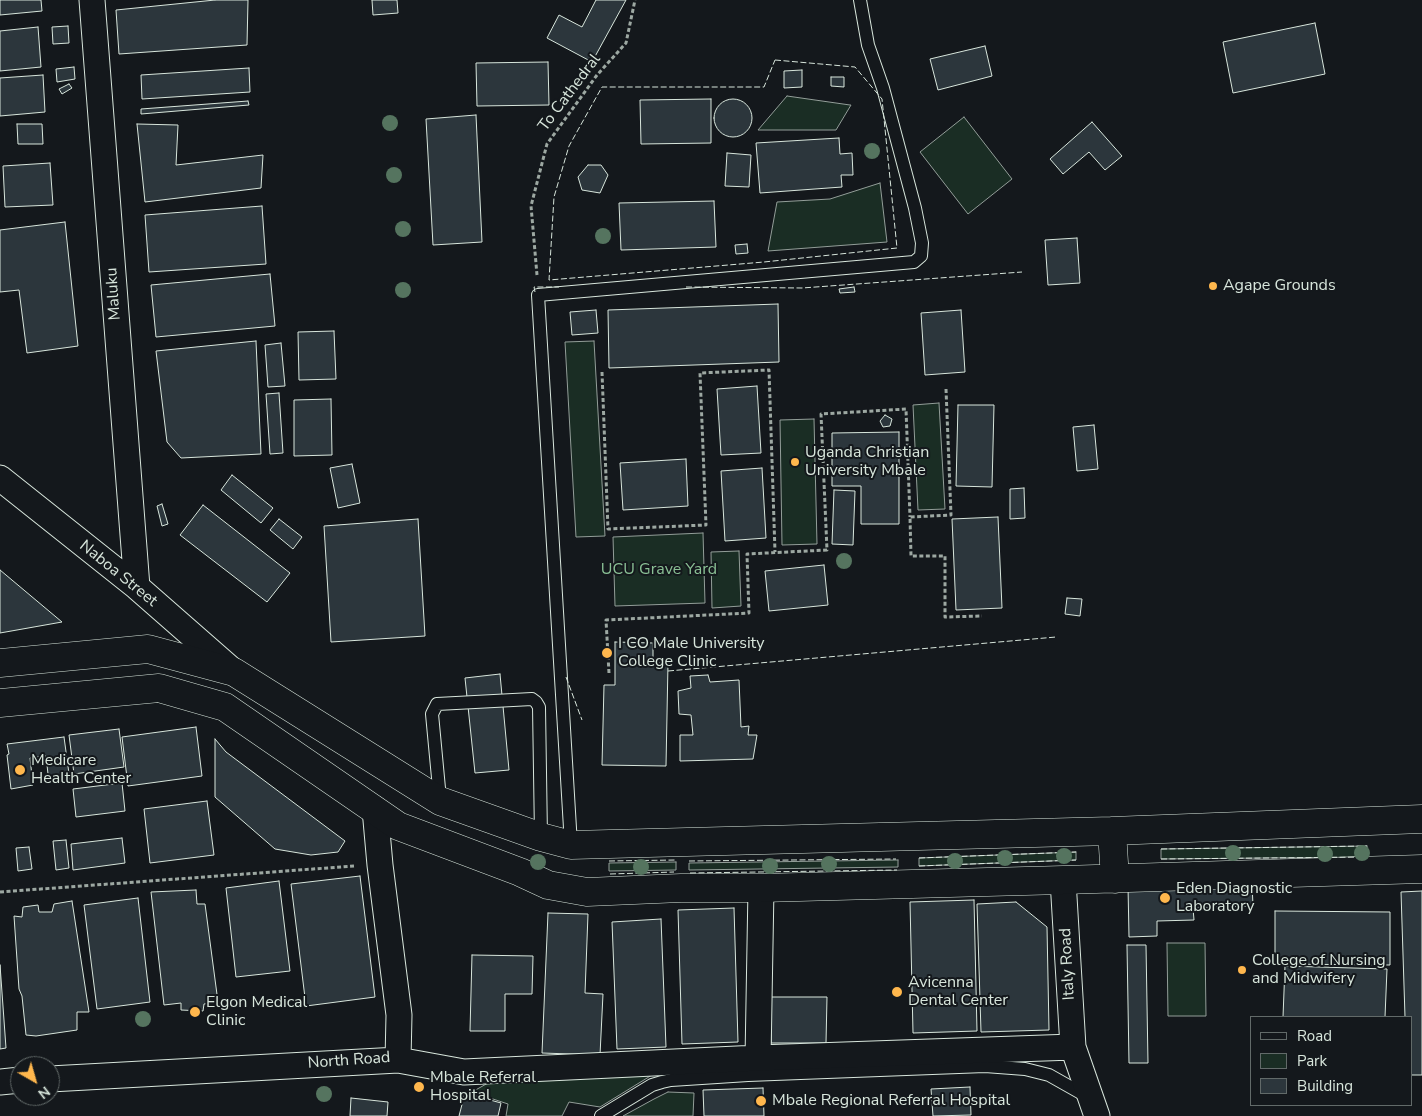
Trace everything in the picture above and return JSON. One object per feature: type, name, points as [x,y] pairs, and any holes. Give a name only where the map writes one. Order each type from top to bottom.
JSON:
[{"type":"main road","points":[[0,663],[148,649],[234,672],[440,801],[571,846],[1112,831],[1422,820]]},
{"type":"main road","points":[[0,704],[159,688],[224,707],[398,826],[520,872],[548,885],[587,892],[681,888],[761,888],[1114,879],[1422,869]]},
{"type":"main road","points":[[1112,831],[1114,879]]},
{"type":"street","name":"Maluku","points":[[92,0],[137,587]]},
{"type":"street","name":"Naboa Street","points":[[0,478],[137,587],[234,672]]},
{"type":"street","name":"North Road","points":[[60,1078],[398,1060],[399,1015],[375,809]]},
{"type":"street","name":"Italy Road","points":[[1063,880],[1073,1048],[1095,1108]]},
{"type":"street","points":[[758,1058],[761,888]]},
{"type":"street","points":[[398,1060],[464,1072],[758,1058],[1073,1048]]},
{"type":"lane","points":[[571,846],[538,295],[914,262],[921,256],[922,243],[915,208],[883,88],[868,45],[860,0]]},
{"type":"lane","points":[[440,801],[432,714],[437,704],[532,698],[539,707],[541,837]]},
{"type":"lane","points":[[601,1116],[652,1085],[671,1080],[748,1075],[985,1066],[1025,1069],[1049,1075],[1095,1108]]},
{"type":"path","name":"To Cathedral","points":[[538,295],[531,206],[547,144],[596,75],[626,43],[635,0]]},
{"type":"path","points":[[602,372],[608,529],[706,525],[700,373],[769,370],[775,552]]},
{"type":"path","points":[[910,517],[951,515],[946,389]]},
{"type":"path","points":[[609,673],[606,620],[749,613],[747,554],[827,550],[821,414],[906,409],[911,556],[945,556],[946,617],[982,616]]},
{"type":"path","points":[[0,892],[380,864]]},
{"type":"green space","points":[[787,96],[851,105],[836,130],[758,130]]},
{"type":"green space","points":[[964,117],[1012,179],[968,214],[920,152]]},
{"type":"green space","points":[[880,183],[887,242],[768,251],[777,202],[830,199]]},
{"type":"green space","points":[[594,341],[605,536],[576,537],[565,342]]},
{"type":"green space","points":[[939,403],[945,509],[918,510],[913,405]]},
{"type":"green space","points":[[814,419],[817,544],[782,545],[780,420]]},
{"type":"green space","name":"UCU Grave Yard","points":[[703,533],[705,603],[615,606],[613,537]]},
{"type":"green space","points":[[739,551],[741,606],[712,608],[711,552]]},
{"type":"green space","points":[[1367,846],[1368,857],[1161,859],[1161,849]]},
{"type":"green space","points":[[1076,852],[1076,860],[919,866],[919,858]]},
{"type":"green space","points":[[898,860],[898,867],[689,870],[689,863]]},
{"type":"green space","points":[[676,862],[676,870],[609,871],[609,863]]},
{"type":"green space","points":[[1167,943],[1205,943],[1206,1016],[1168,1016]]},
{"type":"green space","points":[[652,1075],[600,1107],[569,1102],[562,1116],[506,1116],[508,1104],[472,1092],[488,1083]]},
{"type":"green space","points":[[668,1092],[694,1093],[693,1116],[623,1116],[654,1099]]},
{"type":"building","points":[[0,0],[41,0],[42,11],[0,15]]},
{"type":"building","points":[[215,0],[248,0],[247,45],[119,54],[116,10]]},
{"type":"building","points":[[372,0],[397,0],[398,13],[373,15]]},
{"type":"building","points":[[596,0],[626,0],[592,62],[547,38],[559,15],[582,27]]},
{"type":"building","points":[[1315,23],[1325,74],[1233,93],[1223,42]]},
{"type":"building","points":[[68,26],[69,43],[53,44],[52,27]]},
{"type":"building","points":[[38,27],[41,67],[0,71],[0,31]]},
{"type":"building","points":[[985,46],[992,76],[938,90],[930,59]]},
{"type":"building","points":[[548,62],[549,105],[477,106],[476,63]]},
{"type":"building","points":[[74,67],[75,79],[57,82],[56,69]]},
{"type":"building","points":[[249,68],[250,92],[142,99],[141,75]]},
{"type":"building","points":[[802,70],[802,87],[784,88],[784,71]]},
{"type":"building","points":[[43,75],[45,112],[0,116],[0,78]]},
{"type":"building","points":[[831,77],[844,77],[844,87],[831,86]]},
{"type":"building","points":[[69,84],[72,88],[62,94],[59,89]]},
{"type":"building","points":[[711,99],[711,143],[641,144],[640,100]]},
{"type":"building","points":[[733,99],[747,104],[752,118],[747,132],[733,137],[719,132],[714,118],[719,104]]},
{"type":"building","points":[[248,101],[249,105],[141,114],[141,109]]},
{"type":"building","points":[[476,115],[482,242],[433,245],[426,119]]},
{"type":"building","points":[[1092,122],[1122,156],[1105,170],[1089,152],[1063,174],[1050,159]]},
{"type":"building","points":[[17,124],[42,124],[43,144],[18,144]]},
{"type":"building","points":[[137,124],[178,125],[176,165],[263,155],[261,188],[145,202]]},
{"type":"building","points":[[839,138],[840,154],[852,153],[853,175],[841,175],[842,187],[760,193],[756,143]]},
{"type":"building","points":[[727,153],[751,155],[749,187],[725,186]]},
{"type":"building","points":[[50,163],[53,205],[5,207],[3,166]]},
{"type":"building","points":[[588,165],[601,165],[608,175],[600,193],[582,190],[578,177]]},
{"type":"building","points":[[714,201],[716,247],[621,250],[619,203]]},
{"type":"building","points":[[262,206],[266,264],[149,272],[145,215]]},
{"type":"building","points":[[65,222],[78,346],[27,353],[19,290],[0,292],[0,230]]},
{"type":"building","points":[[1077,238],[1080,283],[1048,285],[1045,240]]},
{"type":"building","points":[[747,244],[748,253],[736,254],[735,245]]},
{"type":"building","points":[[270,274],[275,326],[156,337],[151,285]]},
{"type":"building","points":[[854,287],[855,292],[840,293],[839,289]]},
{"type":"building","points":[[778,304],[779,362],[609,368],[608,310]]},
{"type":"building","points":[[596,310],[598,333],[572,335],[570,312]]},
{"type":"building","points":[[961,310],[965,372],[925,375],[921,313]]},
{"type":"building","points":[[334,331],[336,379],[299,380],[298,332]]},
{"type":"building","points":[[256,341],[261,454],[181,458],[167,442],[156,351]]},
{"type":"building","points":[[281,343],[285,386],[268,387],[265,345]]},
{"type":"building","points":[[757,386],[761,453],[721,455],[717,389]]},
{"type":"building","points":[[279,393],[283,453],[270,454],[266,394]]},
{"type":"building","points":[[331,399],[332,455],[294,456],[294,400]]},
{"type":"building","points":[[958,405],[994,405],[992,487],[956,486]]},
{"type":"building","points":[[885,415],[892,419],[890,426],[883,427],[880,421]]},
{"type":"building","points":[[1094,425],[1098,469],[1077,471],[1073,427]]},
{"type":"building","points":[[899,432],[899,524],[861,524],[861,486],[832,486],[832,433]]},
{"type":"building","points":[[686,459],[688,506],[623,510],[620,463]]},
{"type":"building","points":[[352,464],[360,503],[338,508],[330,468]]},
{"type":"building","points":[[762,468],[766,538],[725,541],[721,471]]},
{"type":"building","points":[[232,475],[273,508],[261,523],[221,490]]},
{"type":"building","points":[[1024,488],[1025,518],[1010,519],[1010,489]]},
{"type":"building","points":[[834,490],[855,491],[853,545],[832,544]]},
{"type":"building","points":[[162,504],[168,524],[162,526],[157,506]]},
{"type":"building","points":[[203,505],[290,573],[267,602],[180,535]]},
{"type":"building","points":[[998,517],[1002,608],[956,610],[952,519]]},
{"type":"building","points":[[279,519],[302,537],[293,549],[270,530]]},
{"type":"building","points":[[418,519],[425,636],[331,642],[324,526]]},
{"type":"building","points":[[824,565],[828,605],[769,611],[765,571]]},
{"type":"building","points":[[0,570],[62,622],[0,633]]},
{"type":"building","points":[[1067,598],[1082,599],[1080,616],[1065,614]]},
{"type":"building","points":[[615,642],[653,643],[653,663],[668,663],[666,766],[602,765],[604,685],[615,685]]},
{"type":"building","points":[[500,674],[509,770],[475,773],[465,678]]},
{"type":"building","points":[[708,675],[710,682],[739,680],[741,727],[749,726],[748,735],[757,735],[753,759],[680,761],[680,735],[693,735],[691,715],[679,714],[678,691],[691,688],[690,676]]},
{"type":"building","points":[[196,727],[202,776],[128,786],[122,737]]},
{"type":"building","points":[[119,729],[124,767],[74,774],[69,735]]},
{"type":"building","name":"Medicare Health Center","points":[[64,737],[70,781],[49,783],[46,756],[30,758],[33,785],[11,789],[7,744]]},
{"type":"building","points":[[215,739],[226,752],[345,841],[338,852],[311,855],[275,849],[215,797]]},
{"type":"building","points":[[122,783],[125,811],[76,817],[73,789]]},
{"type":"building","points":[[207,801],[214,855],[150,863],[144,809]]},
{"type":"building","points":[[122,838],[125,863],[73,870],[71,844]]},
{"type":"building","points":[[66,840],[69,868],[56,870],[53,841]]},
{"type":"building","points":[[29,847],[32,869],[18,871],[16,848]]},
{"type":"building","points":[[360,876],[375,997],[306,1006],[291,884]]},
{"type":"building","points":[[279,881],[290,971],[236,977],[226,888]]},
{"type":"building","points":[[1252,883],[1253,906],[1193,908],[1194,920],[1157,921],[1157,936],[1129,937],[1128,886]]},
{"type":"building","points":[[196,890],[197,904],[205,904],[218,1002],[204,1004],[203,1011],[181,1010],[181,1003],[164,1005],[151,892]]},
{"type":"building","points":[[1422,891],[1422,1075],[1412,1075],[1412,1016],[1405,1016],[1401,892]]},
{"type":"building","points":[[138,898],[150,1002],[97,1009],[84,905]]},
{"type":"building","points":[[974,900],[977,1031],[913,1033],[910,902]]},
{"type":"building","points":[[72,901],[89,1012],[77,1012],[77,1030],[36,1036],[26,1035],[22,996],[19,989],[14,916],[22,917],[23,907],[38,905],[39,912],[52,912],[54,904]]},
{"type":"building","points":[[1016,902],[1047,927],[1049,1030],[981,1032],[977,904]]},
{"type":"building","points":[[734,908],[738,1042],[682,1044],[678,910]]},
{"type":"building","points":[[1275,911],[1390,912],[1390,965],[1275,964]]},
{"type":"building","points":[[548,913],[588,914],[585,993],[603,994],[600,1055],[542,1053]]},
{"type":"building","points":[[661,919],[666,1047],[617,1049],[612,922]]},
{"type":"building","points":[[1127,945],[1146,945],[1148,1063],[1129,1063]]},
{"type":"building","points":[[472,955],[533,956],[532,994],[505,994],[505,1031],[470,1031]]},
{"type":"building","points":[[0,965],[6,1048],[0,1049]]},
{"type":"building","points":[[1285,966],[1387,969],[1385,1016],[1283,1016]]},
{"type":"building","points":[[771,997],[827,997],[826,1043],[771,1043]]},
{"type":"building","points":[[970,1087],[971,1115],[933,1116],[931,1089]]},
{"type":"building","points":[[763,1088],[764,1116],[704,1116],[703,1090]]},
{"type":"building","points":[[465,1093],[501,1103],[498,1116],[459,1116]]},
{"type":"building","points":[[351,1098],[388,1102],[387,1116],[350,1116]]},
{"type":"fence","points":[[775,60],[855,67],[882,99],[897,248],[764,262],[549,280],[554,197],[569,146],[602,87],[764,87],[775,60]]},
{"type":"fence","points":[[686,287],[802,288],[1022,272]]},
{"type":"fence","points":[[535,292],[534,287],[559,287]]},
{"type":"fence","points":[[668,671],[1056,637]]},
{"type":"fence","points":[[566,677],[582,720]]},
{"type":"fence","points":[[1161,849],[1367,846]]},
{"type":"fence","points":[[919,858],[1076,852]]},
{"type":"fence","points":[[1161,859],[1368,857]]},
{"type":"fence","points":[[689,861],[896,859]]},
{"type":"fence","points":[[609,861],[676,860]]},
{"type":"fence","points":[[919,866],[1076,860]]},
{"type":"fence","points":[[690,873],[897,870]]},
{"type":"fence","points":[[610,874],[674,872]]},
{"type":"place","name":"Agape Grounds","points":[[1213,286]]},
{"type":"place","name":"Uganda Christian University Mbale","points":[[795,462]]},
{"type":"place","name":"I CO Male University College Clinic","points":[[607,653]]},
{"type":"place","name":"Medicare Health Center","points":[[20,770]]},
{"type":"place","name":"Eden Diagnostic Laboratory","points":[[1165,898]]},
{"type":"place","name":"College of Nursing and Midwifery","points":[[1242,970]]},
{"type":"place","name":"Avicenna Dental Center","points":[[897,992]]},
{"type":"place","name":"Elgon Medical Clinic","points":[[195,1012]]},
{"type":"place","name":"Mbale Referral Hospital","points":[[419,1087]]},
{"type":"place","name":"Mbale Regional Referral Hospital","points":[[761,1101]]}]
